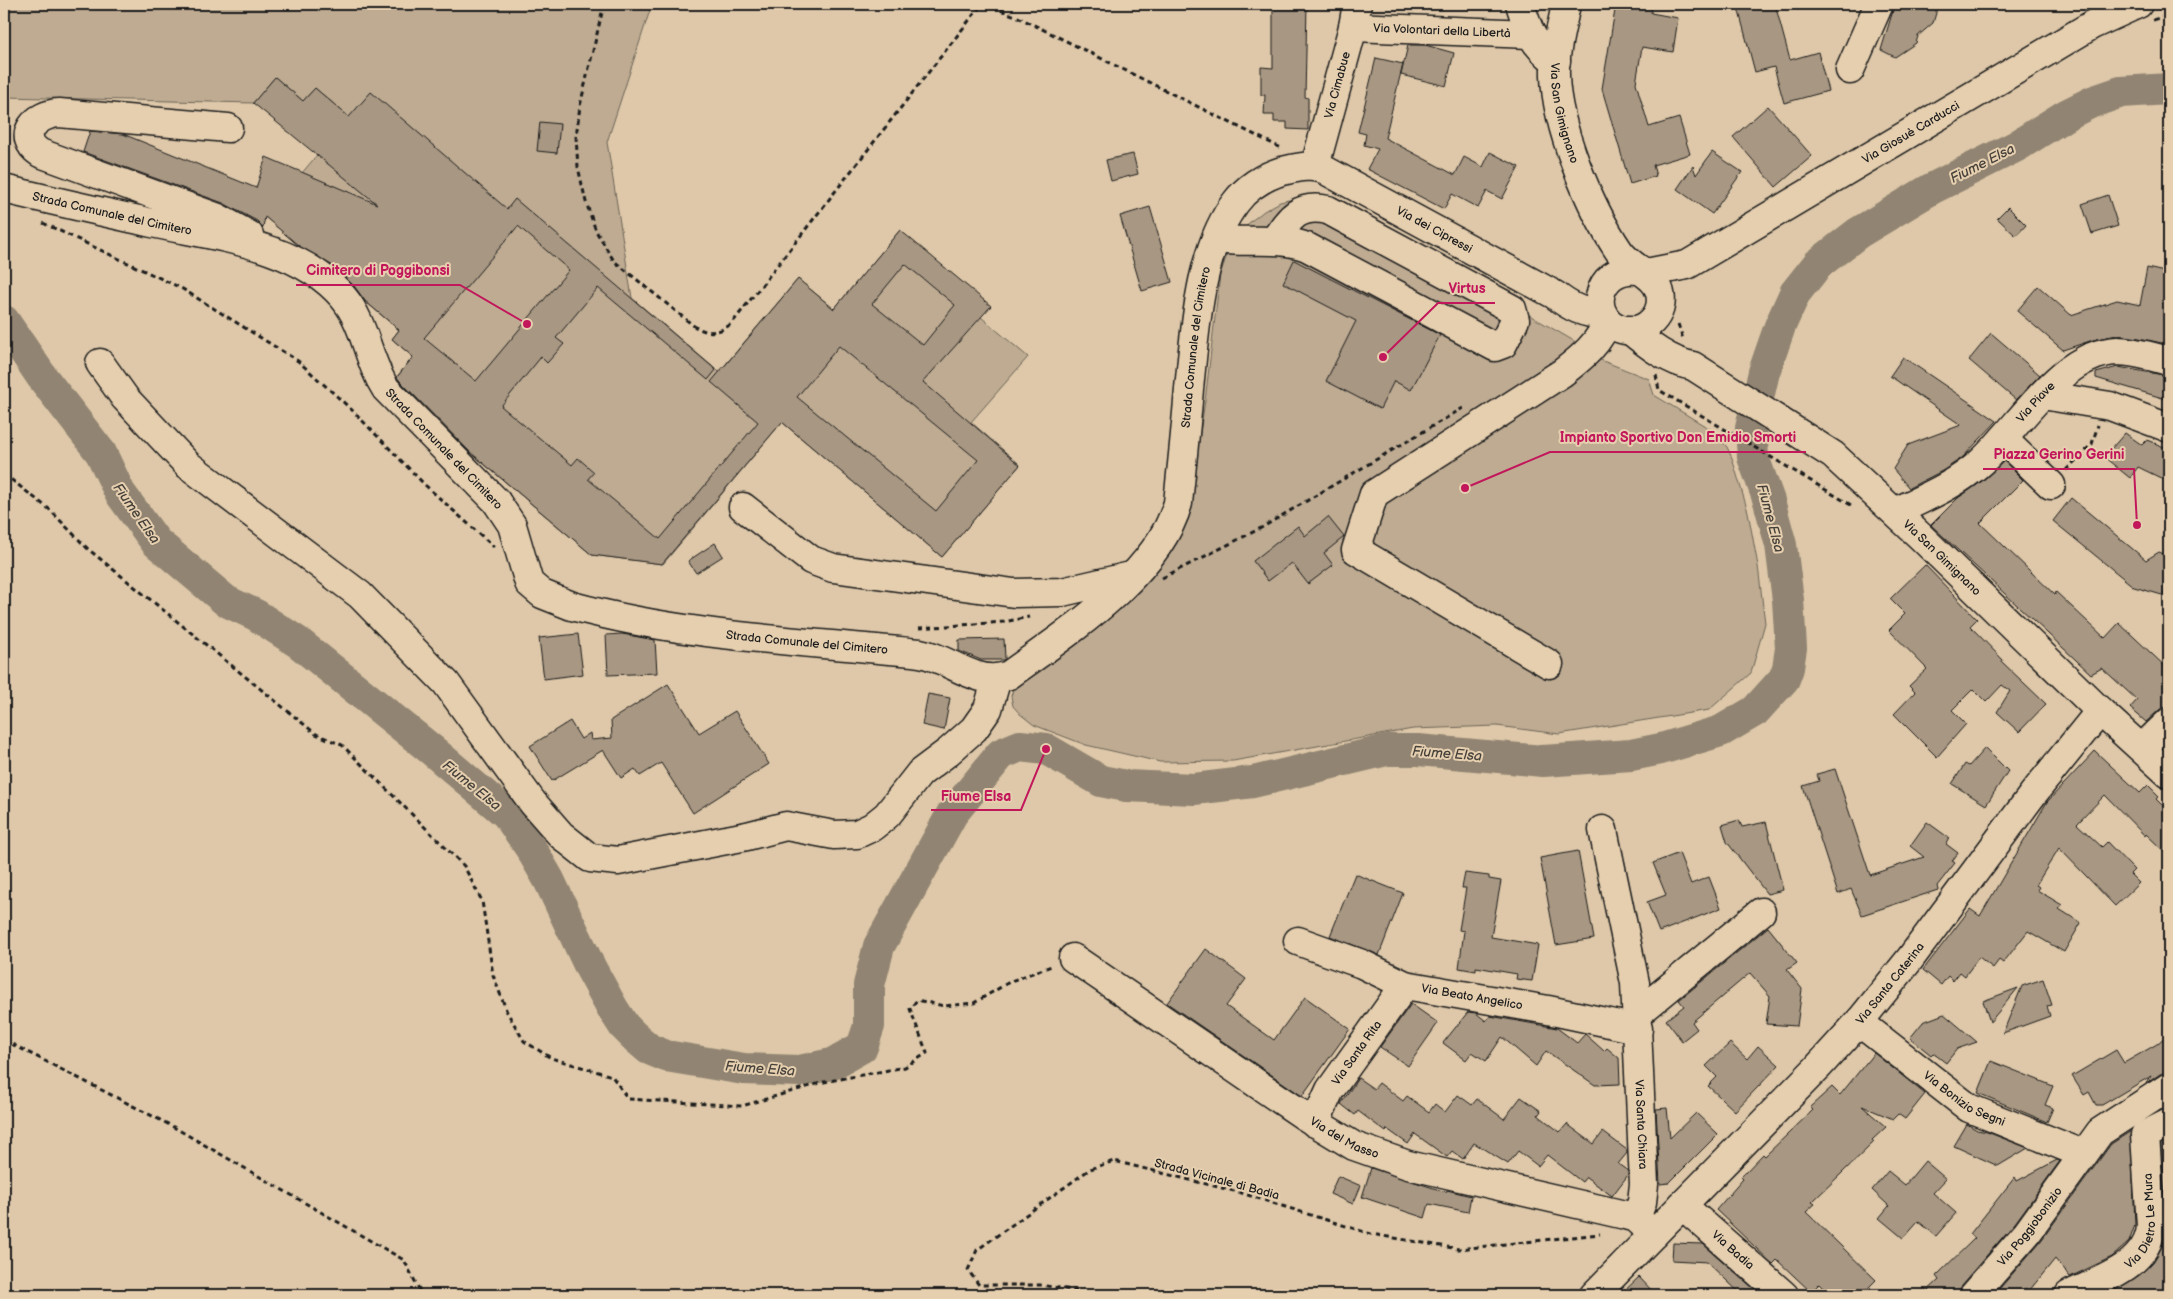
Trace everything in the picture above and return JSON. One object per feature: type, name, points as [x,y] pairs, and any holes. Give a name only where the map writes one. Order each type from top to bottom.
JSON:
[{"type":"street","points":[[1520,4],[1530,34],[1536,45],[1556,62]]},
{"type":"street","name":"Via San Gimignano","points":[[1566,4],[1556,62],[1556,85],[1562,119],[1598,217],[1604,246],[1611,311],[1644,341],[1670,357],[1689,355]]},
{"type":"street","points":[[1850,70],[1879,4]]},
{"type":"street","name":"Via Giosuè Carducci","points":[[1642,271],[1687,265],[2092,25],[2138,4]]},
{"type":"street","name":"Via Volontari della Libertà","points":[[1355,15],[1530,34]]},
{"type":"street","name":"Via Cimabue","points":[[1315,166],[1355,15]]},
{"type":"street","points":[[228,128],[59,113],[47,114],[40,118],[30,127],[29,133],[32,146],[40,153],[218,218],[246,232],[265,249]]},
{"type":"street","name":"Strada Comunale del Cimitero","points":[[4,189],[265,249],[299,263],[315,273],[337,290],[356,314],[374,366],[386,389],[496,501],[512,525],[524,572],[531,586],[542,594],[572,606],[630,621],[738,637],[925,654],[941,659],[969,673],[984,678],[996,678],[1009,674],[1078,626],[1131,576],[1163,538],[1173,519],[1178,502],[1196,318],[1204,280],[1217,239],[1234,204],[1252,185],[1280,172],[1315,166]]},
{"type":"street","name":"Via dei Cipressi","points":[[1315,166],[1555,295],[1573,295],[1611,311]]},
{"type":"street","points":[[1217,239],[1248,242],[1292,242],[1307,247],[1495,347],[1503,344],[1515,320],[1512,309],[1328,210],[1315,208],[1296,214],[1274,241]]},
{"type":"street","name":"Via San Gimignano","points":[[1598,217],[1623,257],[1657,285],[1666,308],[1674,340],[1689,355],[1820,446],[1895,512],[2100,711],[2169,774]]},
{"type":"street","name":"Via Giosuè Carducci","points":[[1666,308],[1687,265]]},
{"type":"street","points":[[1549,664],[1356,550],[1374,494],[1550,380],[1582,357],[1600,337],[1611,311],[1610,276],[1618,271],[1628,269],[1642,271]]},
{"type":"street","points":[[1611,311],[1638,329],[1652,322],[1666,308]]},
{"type":"street","name":"Via Piave","points":[[1895,512],[1963,477],[1983,461],[2042,395],[2070,369],[2092,358],[2110,352],[2124,352],[2169,361]]},
{"type":"street","points":[[100,363],[125,398],[188,466],[360,595],[446,683],[533,803],[561,834],[590,858],[618,861],[747,836],[786,826],[834,835],[857,834],[872,827],[887,815],[920,773],[974,729],[988,709],[996,678]]},
{"type":"street","points":[[2042,395],[2104,405],[2169,428]]},
{"type":"street","points":[[2003,439],[2051,485]]},
{"type":"street","points":[[743,507],[811,560],[833,568],[1014,593],[1062,592],[1131,576]]},
{"type":"street","name":"Via Santa Caterina","points":[[1594,1295],[1645,1226],[1682,1205],[1859,1022],[1956,898],[2033,794],[2100,711]]},
{"type":"street","points":[[2142,748],[2169,722]]},
{"type":"street","points":[[1603,830],[1634,978],[1638,1022]]},
{"type":"street","points":[[1638,1022],[1760,912]]},
{"type":"street","name":"Via Beato Angelico","points":[[1298,941],[1362,964],[1405,985],[1548,1010],[1638,1022]]},
{"type":"street","name":"Via del Masso","points":[[1073,958],[1315,1123],[1354,1146],[1389,1160],[1645,1226]]},
{"type":"street","name":"Via Santa Rita","points":[[1315,1123],[1330,1090],[1405,985]]},
{"type":"street","name":"Via Santa Chiara","points":[[1638,1022],[1644,1184],[1642,1202],[1645,1226]]},
{"type":"street","name":"Via Bonizio Segni","points":[[1859,1022],[1969,1108],[2083,1154]]},
{"type":"street","name":"Via Poggiobonizio","points":[[1973,1295],[2027,1233],[2083,1154],[2104,1129],[2169,1087]]},
{"type":"street","name":"Via Dietro Le Mura","points":[[2069,1295],[2126,1266],[2137,1258],[2145,1248],[2151,1226],[2145,1135],[2169,1123]]},
{"type":"street","name":"Via Badia","points":[[1682,1205],[1784,1295]]},
{"type":"path","points":[[604,4],[580,106],[576,137],[578,167],[590,216],[603,245],[620,267],[701,330],[713,332],[729,326],[739,315],[983,4],[1018,16],[1282,148]]},
{"type":"path","points":[[38,220],[181,288],[298,361],[352,410],[425,485],[498,550]]},
{"type":"path","points":[[1666,308],[1679,329],[1689,355]]},
{"type":"path","points":[[1659,390],[1855,507]]},
{"type":"path","points":[[1158,580],[1261,528],[1467,405]]},
{"type":"path","points":[[2051,485],[2092,444],[2104,405]]},
{"type":"path","points":[[4,474],[49,509],[88,549],[316,734],[342,745],[464,866],[482,901],[493,975],[507,1012],[524,1041],[551,1058],[612,1076],[628,1099],[742,1106],[824,1082],[905,1067],[927,1053],[910,1009],[917,1000],[944,1006],[974,1003],[1011,981],[1073,958]]},
{"type":"path","points":[[912,628],[1004,622],[1032,616]]},
{"type":"path","points":[[4,1040],[170,1125],[404,1260],[422,1295]]},
{"type":"path","name":"Strada Vicinale di Badia","points":[[1104,1295],[1040,1285],[979,1285],[968,1270],[977,1250],[1090,1168],[1114,1161],[1238,1192],[1371,1234],[1459,1249],[1607,1233]]},
{"type":"shaded area","points":[[4,4],[652,4],[607,142],[632,298],[719,372],[798,279],[834,309],[900,230],[981,317],[1028,357],[971,422],[1020,465],[942,557],[782,422],[663,564],[592,555],[390,385],[413,357],[392,339],[399,330],[265,217],[349,117],[315,88],[303,101],[275,77],[253,103],[4,97]]},
{"type":"shaded area","points":[[1301,197],[1524,312],[1574,341],[1598,359],[1649,379],[1654,395],[1710,429],[1727,447],[1748,512],[1758,566],[1765,623],[1751,673],[1709,710],[1559,734],[1497,726],[1413,729],[1233,761],[1160,762],[1086,745],[1034,725],[1013,706],[1011,696],[1014,687],[1081,635],[1195,465],[1205,401],[1220,275],[1229,249],[1250,222],[1264,211],[1280,202]]},
{"type":"building","points":[[1273,4],[1307,4],[1305,97],[1308,98],[1308,130],[1287,129],[1287,122],[1274,122],[1274,115],[1264,115],[1265,95],[1261,95],[1261,67],[1273,68]]},
{"type":"building","points":[[1616,4],[1652,4],[1651,13],[1678,18],[1673,52],[1642,47],[1636,83],[1649,127],[1679,118],[1690,154],[1653,165],[1656,176],[1630,184],[1602,89]]},
{"type":"building","points":[[1737,4],[1775,4],[1790,60],[1818,52],[1828,91],[1784,103],[1774,67],[1755,72]]},
{"type":"building","points":[[1895,4],[1936,4],[1936,13],[1933,23],[1918,36],[1916,43],[1895,57],[1881,50]]},
{"type":"building","points":[[1408,45],[1425,45],[1454,53],[1446,86],[1401,75]]},
{"type":"building","points":[[1376,58],[1403,64],[1385,138],[1455,175],[1464,157],[1483,167],[1490,152],[1519,167],[1502,199],[1487,191],[1478,208],[1452,194],[1444,209],[1367,169],[1378,149],[1364,145],[1366,134],[1358,132]]},
{"type":"building","points":[[275,77],[303,101],[315,88],[349,117],[371,92],[507,209],[515,199],[716,370],[708,380],[598,288],[556,338],[564,344],[547,363],[541,357],[501,406],[572,465],[578,458],[594,472],[588,479],[660,539],[758,422],[711,382],[798,279],[834,309],[900,230],[991,306],[923,382],[1020,465],[942,557],[782,422],[662,564],[592,555],[470,452],[399,380],[397,377],[413,357],[392,339],[399,330],[365,301],[354,286],[333,266],[299,246],[265,217],[263,227],[257,221],[223,203],[83,152],[90,131],[123,134],[256,188],[266,157],[377,204],[253,103]],"holes":[[[518,226],[569,270],[476,381],[424,338]],[[905,264],[955,305],[923,345],[872,304]],[[839,346],[978,460],[936,511],[797,397]]]},
{"type":"building","points":[[1768,106],[1812,156],[1776,187],[1733,137]]},
{"type":"building","points":[[540,122],[560,124],[557,153],[537,151]]},
{"type":"building","points":[[1712,152],[1742,172],[1712,214],[1677,189],[1693,166],[1696,175]]},
{"type":"building","points":[[1133,154],[1138,174],[1111,181],[1106,160]]},
{"type":"building","points":[[2108,195],[2118,226],[2092,234],[2082,204]]},
{"type":"building","points":[[1150,207],[1172,282],[1142,291],[1120,216]]},
{"type":"building","points":[[2008,207],[2026,225],[2016,236],[1997,218]]},
{"type":"building","points":[[1294,260],[1440,335],[1411,390],[1394,381],[1380,409],[1326,381],[1356,321],[1283,283]]},
{"type":"building","points":[[2147,268],[2169,273],[2169,329],[2166,344],[2117,335],[2093,340],[2063,350],[2017,311],[2038,286],[2071,315],[2117,300],[2140,305]]},
{"type":"building","points":[[1991,333],[2040,375],[2016,400],[1969,360]]},
{"type":"building","points":[[1903,357],[1997,421],[1962,458],[1909,488],[1893,469],[1908,445],[1961,425],[1890,376]]},
{"type":"building","points":[[2118,367],[2169,376],[2169,400],[2096,378],[2096,373]]},
{"type":"building","points":[[2125,433],[2142,445],[2147,440],[2169,449],[2169,482],[2138,467],[2130,478],[2104,457]]},
{"type":"building","points":[[2004,461],[2023,480],[1980,523],[2055,595],[2056,592],[2105,638],[2119,623],[2169,670],[2169,707],[2159,710],[2146,722],[2130,708],[2137,700],[2102,668],[2091,674],[1931,525],[1958,498],[1981,482]]},
{"type":"building","points":[[2071,498],[2146,560],[2159,552],[2169,556],[2169,591],[2162,595],[2134,587],[2053,521]]},
{"type":"building","points":[[1328,517],[1344,537],[1324,553],[1333,565],[1308,584],[1292,563],[1268,581],[1253,561],[1298,526],[1305,536]]},
{"type":"building","points":[[715,543],[723,556],[696,573],[688,561]]},
{"type":"building","points":[[1925,565],[1977,619],[1970,626],[2003,660],[2002,662],[2046,704],[2019,732],[1997,712],[2010,691],[2002,685],[1986,702],[1973,689],[1952,710],[1966,724],[1937,757],[1894,714],[1915,692],[1909,686],[1927,669],[1889,630],[1905,614],[1890,599]]},
{"type":"building","points":[[578,634],[583,674],[544,679],[539,638]]},
{"type":"building","points":[[622,634],[655,640],[657,673],[608,675],[606,635]]},
{"type":"building","points":[[1004,639],[1005,659],[1003,660],[981,660],[959,651],[959,640]]},
{"type":"building","points":[[668,684],[699,733],[735,711],[769,764],[693,813],[661,763],[640,776],[635,769],[621,778],[603,750],[552,781],[530,746],[570,721],[581,739],[590,733],[591,740],[612,738],[611,720]]},
{"type":"building","points":[[928,694],[950,698],[944,730],[922,725]]},
{"type":"building","points":[[1985,748],[2008,771],[1986,805],[1952,784],[1965,764],[1969,766]]},
{"type":"building","points":[[2095,751],[2140,793],[2148,785],[2159,796],[2156,799],[2169,812],[2169,856],[2146,834],[2145,836],[2105,795],[2077,824],[2102,847],[2107,842],[2134,870],[2130,874],[2139,883],[2115,906],[2059,848],[2036,885],[2039,887],[2037,890],[2062,905],[2059,909],[2081,923],[2064,952],[2028,931],[2003,963],[1999,960],[1993,968],[1979,957],[1965,976],[1960,972],[1953,981],[1948,976],[1941,985],[1923,970],[1970,909],[1980,916],[2047,802]]},
{"type":"building","points":[[1835,769],[1870,875],[1924,857],[1910,846],[1927,822],[1949,838],[1946,844],[1958,853],[1952,861],[1955,863],[1937,886],[1938,890],[1862,915],[1851,889],[1838,894],[1803,786],[1819,781],[1817,774]]},
{"type":"building","points":[[1739,820],[1742,827],[1766,822],[1783,890],[1767,894],[1727,842],[1722,825]]},
{"type":"building","points":[[1578,851],[1594,939],[1556,945],[1540,858]]},
{"type":"building","points":[[1679,853],[1691,884],[1709,877],[1721,908],[1659,932],[1647,902],[1666,895],[1653,863]]},
{"type":"building","points":[[1465,873],[1489,876],[1489,879],[1501,881],[1491,937],[1538,945],[1532,981],[1516,979],[1517,974],[1476,967],[1476,971],[1459,968],[1464,931],[1459,930],[1466,888],[1462,888]]},
{"type":"building","points":[[1355,874],[1403,893],[1379,955],[1330,936]]},
{"type":"building","points":[[1768,927],[1797,963],[1787,970],[1802,989],[1797,1026],[1766,1024],[1770,996],[1750,973],[1692,1022],[1697,1029],[1682,1041],[1666,1020],[1684,1006],[1679,1000]]},
{"type":"building","points":[[1206,949],[1246,979],[1226,1006],[1274,1040],[1305,997],[1350,1029],[1302,1096],[1167,1003]]},
{"type":"building","points":[[2043,979],[2052,1005],[2047,1006],[2050,1016],[2003,1033],[2022,986]]},
{"type":"building","points":[[2018,988],[1990,1022],[1983,1001]]},
{"type":"building","points":[[1411,1004],[1438,1023],[1408,1066],[1380,1047]]},
{"type":"building","points":[[1468,1012],[1476,1013],[1486,1021],[1490,1016],[1557,1028],[1577,1043],[1585,1034],[1604,1051],[1607,1048],[1619,1058],[1620,1084],[1595,1085],[1546,1051],[1536,1066],[1502,1037],[1486,1061],[1472,1052],[1466,1060],[1443,1043]]},
{"type":"building","points":[[1944,1014],[1977,1042],[1957,1049],[1946,1063],[1933,1053],[1931,1055],[1910,1038],[1923,1022]]},
{"type":"building","points":[[2169,1033],[2169,1072],[2160,1074],[2146,1084],[2151,1076],[2102,1105],[2096,1105],[2089,1092],[2084,1095],[2072,1076],[2116,1050],[2124,1063],[2157,1044]]},
{"type":"building","points":[[1730,1043],[1747,1059],[1758,1046],[1779,1065],[1735,1111],[1708,1086],[1717,1077],[1706,1066]]},
{"type":"building","points":[[1874,1053],[1925,1094],[1905,1119],[1898,1114],[1893,1119],[1862,1106],[1886,1127],[1872,1140],[1874,1142],[1812,1202],[1815,1204],[1806,1212],[1876,1280],[1861,1295],[1832,1295],[1820,1283],[1811,1292],[1777,1260],[1773,1264],[1716,1210],[1743,1179],[1741,1177],[1763,1154],[1765,1156],[1813,1110],[1810,1107],[1832,1087],[1840,1095]]},
{"type":"building","points":[[1991,1061],[2053,1086],[2045,1105],[2053,1108],[2047,1122],[1978,1093]]},
{"type":"building","points":[[1358,1078],[1374,1089],[1379,1083],[1403,1101],[1407,1096],[1429,1112],[1435,1104],[1445,1112],[1458,1095],[1472,1105],[1477,1099],[1504,1119],[1521,1097],[1541,1111],[1538,1115],[1560,1132],[1567,1124],[1594,1144],[1603,1132],[1627,1150],[1627,1153],[1618,1164],[1628,1171],[1628,1175],[1612,1196],[1586,1177],[1582,1182],[1547,1155],[1538,1166],[1518,1151],[1508,1164],[1474,1143],[1463,1159],[1452,1151],[1447,1157],[1415,1134],[1408,1144],[1387,1129],[1386,1132],[1358,1111],[1355,1115],[1341,1104]]},
{"type":"building","points":[[1667,1108],[1670,1138],[1696,1113],[1718,1134],[1669,1183],[1660,1184],[1656,1109]]},
{"type":"building","points":[[1967,1124],[1977,1130],[2028,1148],[1998,1166],[1954,1146]]},
{"type":"building","points":[[2131,1131],[2135,1225],[2129,1242],[2112,1257],[2070,1277],[2055,1259],[2029,1291],[2025,1288],[2018,1295],[1994,1295],[2040,1242],[2111,1144]]},
{"type":"building","points":[[2169,1140],[2169,1295],[2106,1295],[2141,1274],[2153,1262],[2162,1247],[2167,1225],[2161,1144]]},
{"type":"building","points":[[2057,1160],[2060,1161],[2015,1223],[1961,1285],[1958,1295],[1923,1295],[1939,1280],[1936,1276],[1975,1238],[1970,1234],[2015,1177],[2017,1181]]},
{"type":"building","points":[[1925,1161],[1946,1179],[1933,1193],[1956,1213],[1936,1236],[1918,1221],[1903,1238],[1879,1218],[1889,1206],[1872,1190],[1888,1171],[1905,1185]]},
{"type":"building","points":[[1371,1168],[1446,1192],[1447,1190],[1471,1196],[1468,1212],[1429,1204],[1425,1218],[1362,1197]]},
{"type":"building","points":[[1338,1176],[1361,1186],[1353,1204],[1330,1194]]},
{"type":"building","points":[[1673,1243],[1703,1244],[1761,1295],[1742,1295],[1707,1262],[1672,1260]]},
{"type":"building","points":[[1639,1277],[1656,1295],[1620,1295]]},
{"type":"waterway","name":"Fiume Elsa","points":[[4,321],[42,377],[101,453],[120,493],[156,542],[226,601],[256,615],[299,643],[433,751],[507,814],[530,847],[549,880],[590,967],[613,1009],[624,1026],[635,1037],[649,1049],[666,1056],[744,1069],[800,1071],[832,1064],[862,1047],[869,1026],[869,985],[879,946],[952,814],[1001,754],[1020,746],[1046,749],[1101,781],[1126,786],[1194,789],[1253,782],[1387,750],[1418,750],[1543,761],[1631,755],[1661,749],[1721,731],[1755,711],[1784,679],[1791,648],[1788,600],[1781,545],[1769,501],[1753,457],[1751,428],[1764,372],[1780,326],[1795,293],[1818,264],[1858,233],[1931,189],[2017,146],[2066,115],[2092,102],[2121,92],[2169,89]]},
{"type":"place","name":"Cimitero di Poggibonsi","points":[[527,324]]},
{"type":"place","name":"Virtus","points":[[1383,357]]},
{"type":"place","name":"Impianto Sportivo Don Emidio Smorti","points":[[1465,488]]},
{"type":"place","name":"Piazza Gerino Gerini","points":[[2137,525]]},
{"type":"place","name":"Fiume Elsa","points":[[1046,749]]}]
